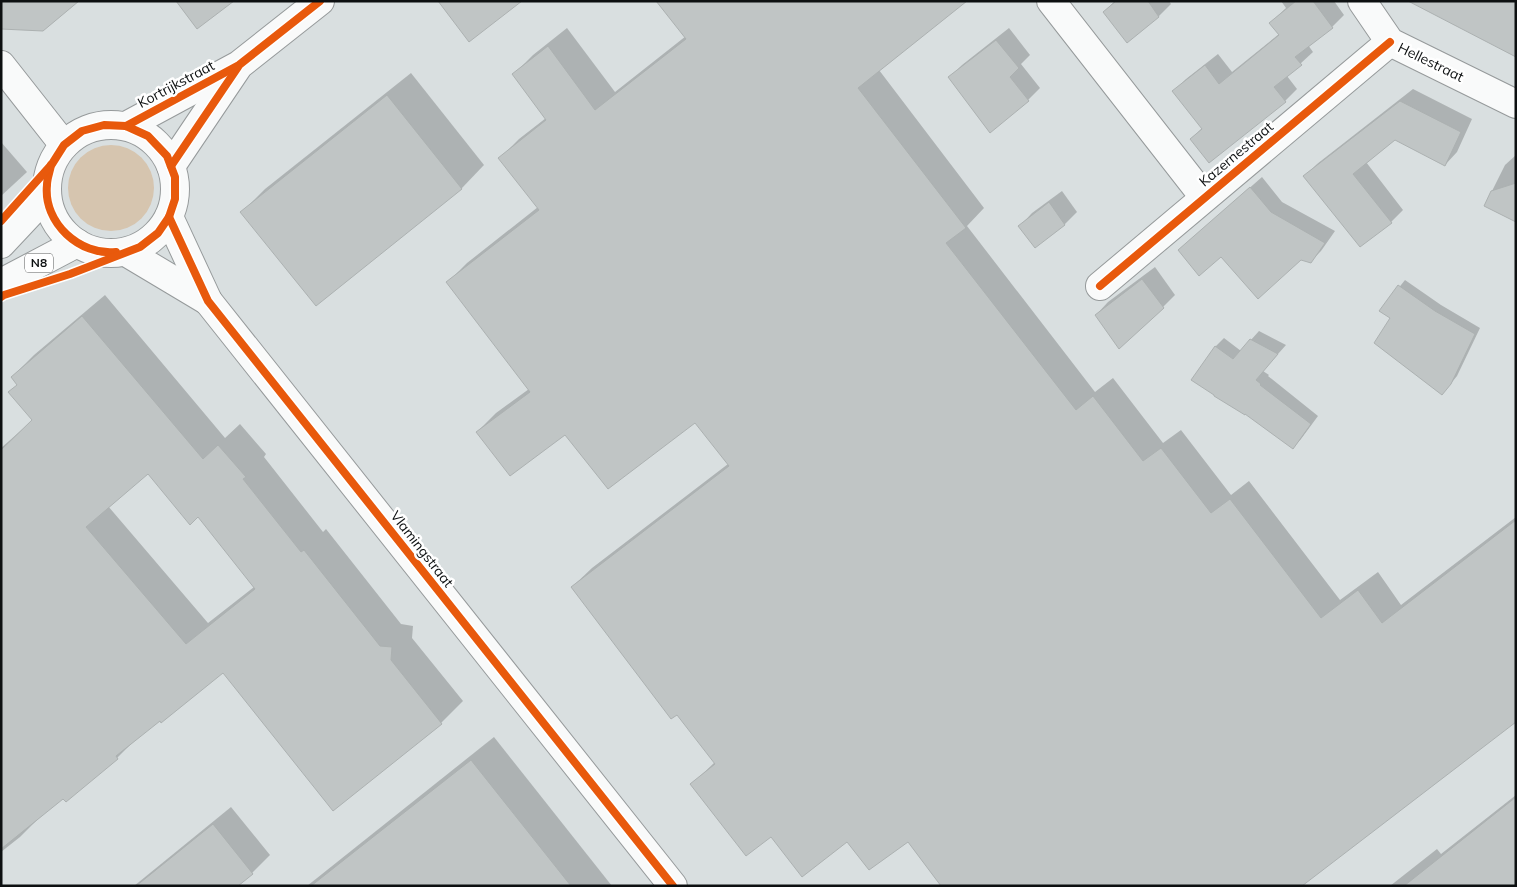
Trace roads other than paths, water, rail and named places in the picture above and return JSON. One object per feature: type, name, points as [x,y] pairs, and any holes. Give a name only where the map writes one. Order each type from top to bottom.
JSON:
[{"type":"street","name":"Kortrijkstraat","points":[[126,126],[239,65],[320,1]]},
{"type":"street","name":"Kazernestraat","points":[[1051,1],[1204,197]]},
{"type":"street","name":"Hellestraat","points":[[1362,1],[1390,42],[1516,104]]},
{"type":"street","name":"Kazernestraat","points":[[1100,286],[1390,42]]},
{"type":"street","points":[[1,65],[64,144]]},
{"type":"street","name":"Kortrijkstraat","points":[[171,166],[239,65]]},
{"type":"street","points":[[104,125],[126,126],[148,136],[167,156],[175,177],[175,199],[169,217],[158,233],[140,247],[126,252],[108,253],[86,248],[67,236],[56,222],[49,208],[47,185],[52,164],[64,144],[82,131],[104,125]]},
{"type":"street","points":[[1,244],[47,195]]},
{"type":"street","name":"Vlamingstraat","points":[[169,217],[208,301],[673,886]]},
{"type":"street","name":"N8","points":[[1,283],[77,243]]},
{"type":"street","name":"Vlamingstraat","points":[[126,252],[208,301]]}]
